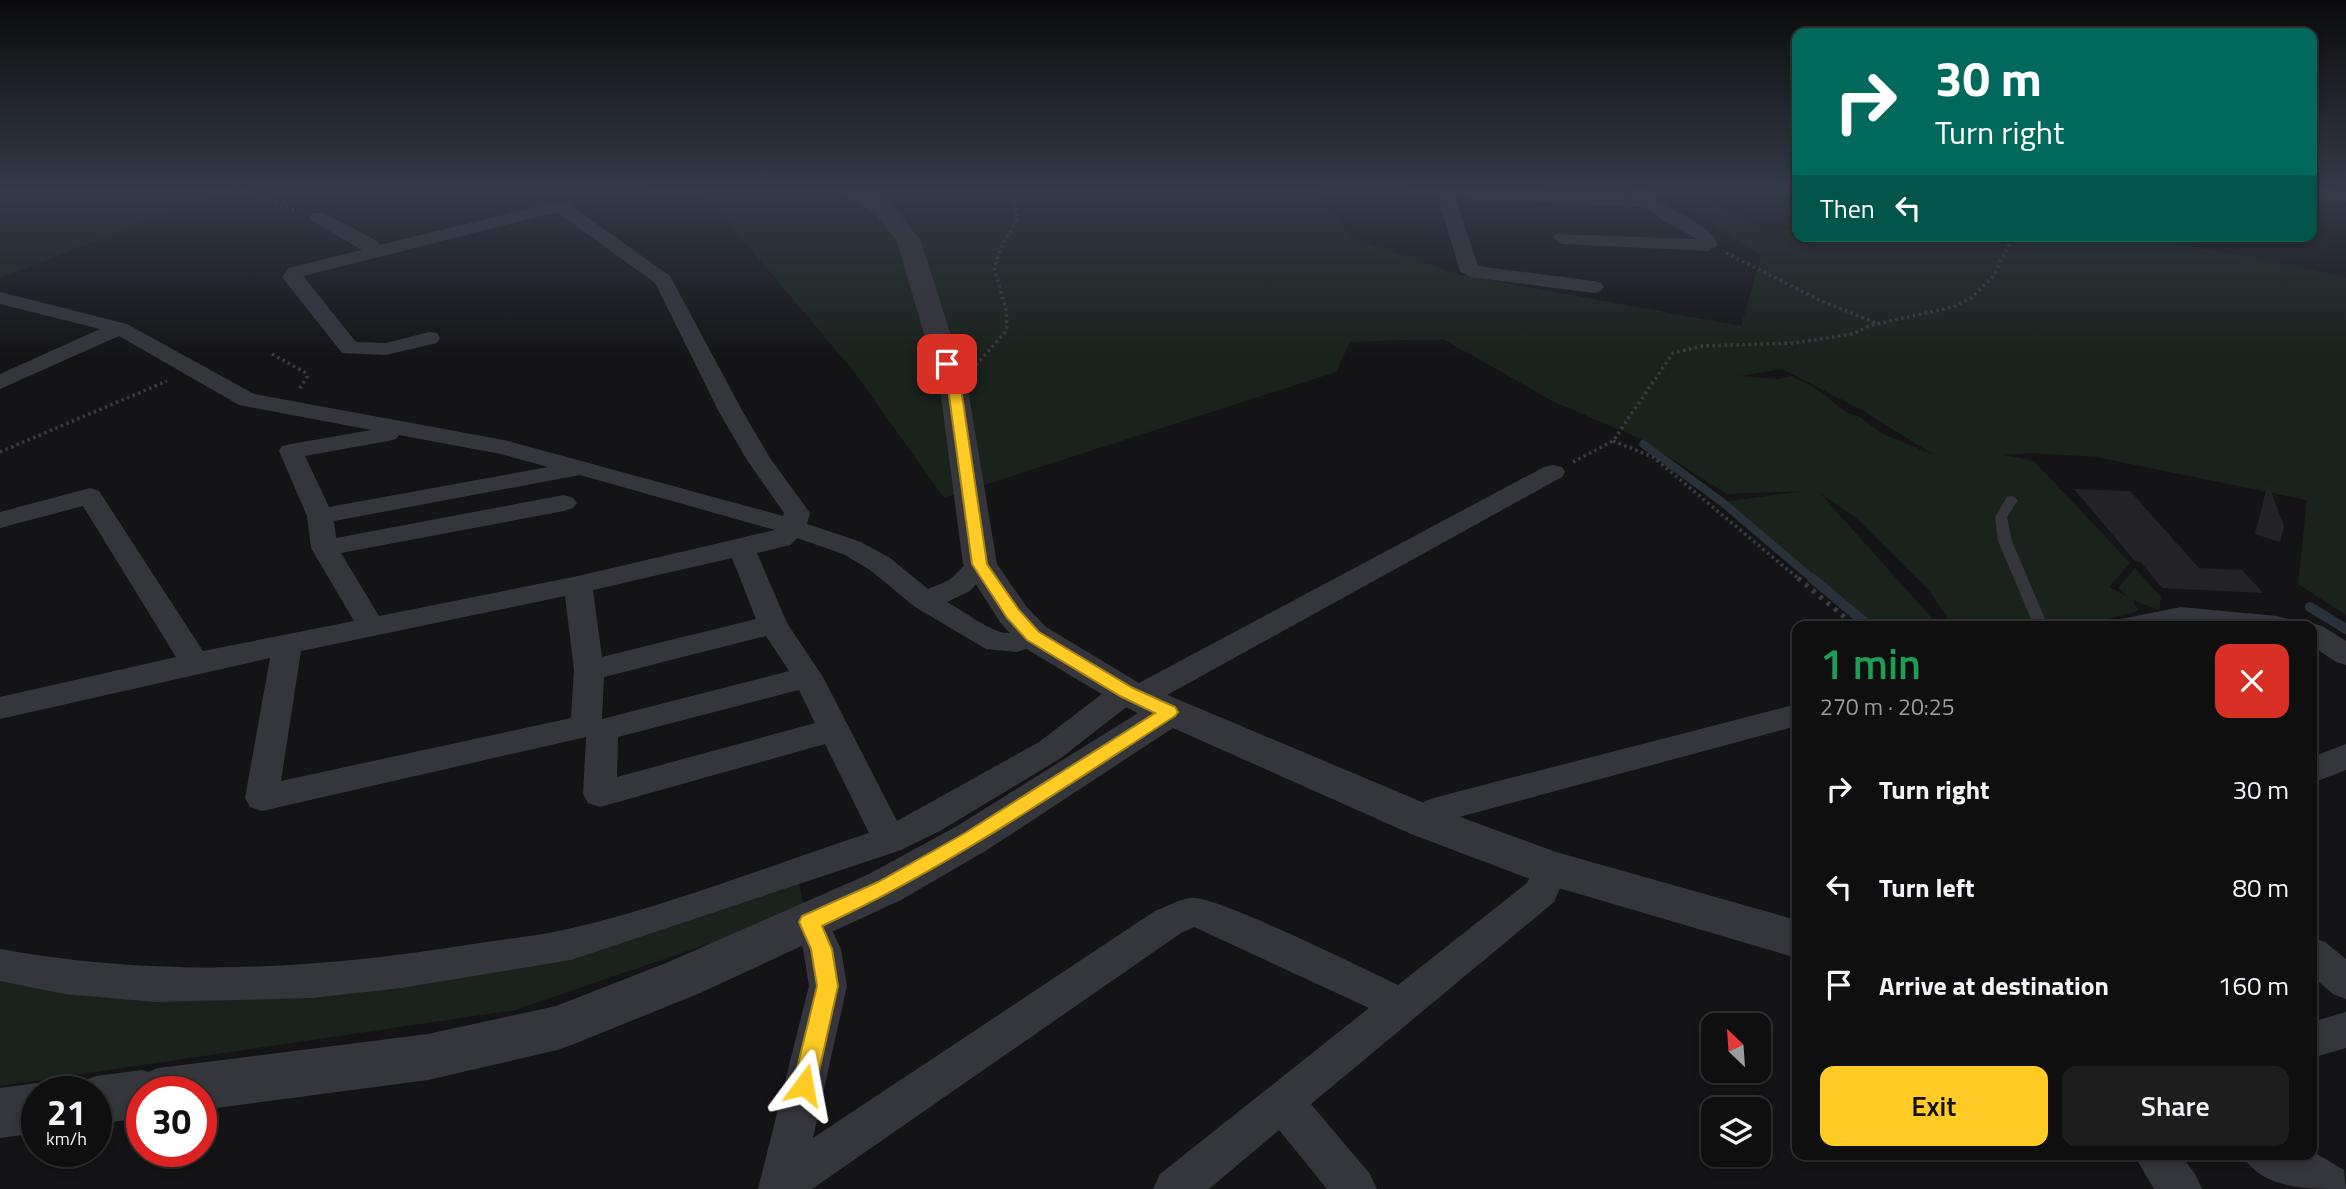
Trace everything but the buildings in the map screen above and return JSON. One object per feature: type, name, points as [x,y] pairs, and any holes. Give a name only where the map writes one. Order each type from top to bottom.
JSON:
[{"type":"street","points":[[370,246],[373,254]]},
{"type":"street","points":[[402,246],[296,272],[292,277],[350,348],[386,349],[429,338]]},
{"type":"street","points":[[0,708],[195,663],[578,586],[781,539],[792,529],[797,513],[759,460],[731,412],[663,280],[616,246]]},
{"type":"street","points":[[911,246],[954,388],[980,564],[1013,614],[1033,636],[1145,700],[1426,822],[1551,868],[1792,938]]},
{"type":"street","points":[[1462,246],[1470,271],[1594,287]]},
{"type":"street","points":[[0,298],[120,328],[247,400],[504,447],[767,519],[852,548],[880,564],[925,601],[996,642],[1017,642],[1033,636]]},
{"type":"street","points":[[0,382],[120,328]]},
{"type":"street","points":[[372,628],[324,548],[320,516],[291,451],[408,431]]},
{"type":"street","points":[[320,516],[580,469]]},
{"type":"street","points":[[0,965],[64,977],[155,985],[312,981],[401,972],[571,944],[654,919],[889,840],[928,822],[1051,750],[1553,472]]},
{"type":"street","points":[[0,520],[90,496],[195,663]]},
{"type":"street","points":[[324,548],[564,503]]},
{"type":"street","points":[[741,547],[773,625],[808,677],[889,840]]},
{"type":"street","points":[[925,601],[960,585],[980,564]]},
{"type":"street","points":[[578,586],[589,670],[600,794],[833,730]]},
{"type":"street","points":[[2156,621],[2181,616],[2229,621]]},
{"type":"street","points":[[589,670],[773,625]]},
{"type":"street","points":[[2317,636],[2346,655]]},
{"type":"street","points":[[287,645],[262,799],[594,728],[808,677]]},
{"type":"street","points":[[217,1084],[428,1056],[557,1028],[682,978],[885,887],[972,838],[1145,700]]},
{"type":"street","points":[[1426,822],[1437,810],[1792,716]]},
{"type":"street","points":[[2317,769],[2346,756]]},
{"type":"street","points":[[1175,1189],[1541,892],[1551,868]]},
{"type":"street","points":[[781,1186],[1168,922],[1192,912],[1212,917],[1402,1005]]},
{"type":"street","points":[[781,1186],[828,986],[822,949],[810,922]]},
{"type":"street","points":[[2317,957],[2346,982]]},
{"type":"street","points":[[2317,1039],[2346,1030]]},
{"type":"street","points":[[1283,1103],[1355,1189]]},
{"type":"street","points":[[0,1113],[21,1110]]},
{"type":"street","points":[[2159,1160],[2180,1189]]},
{"type":"street","points":[[2277,1160],[2325,1189]]},
{"type":"lane","points":[[2012,500],[2001,517],[2005,541],[2039,621]]},
{"type":"path","points":[[954,388],[1007,330],[1006,309],[993,268],[1001,246]]},
{"type":"path","points":[[1712,246],[1819,300],[1879,324]]},
{"type":"path","points":[[1553,472],[1613,441],[1673,353],[1702,346],[1794,343],[1853,334],[1879,324],[1953,307],[1971,298],[1993,277],[2008,246]]},
{"type":"path","points":[[272,354],[306,373],[307,377],[303,386],[277,407]]},
{"type":"path","points":[[0,452],[194,370]]},
{"type":"path","points":[[1613,441],[1653,457],[1849,621]]},
{"type":"shaded area","points":[[0,246],[82,246],[0,278]]},
{"type":"shaded area","points":[[748,246],[1376,246],[1457,274],[1741,326],[1761,256],[1746,246],[2192,246],[2346,277],[2346,615],[2298,584],[2307,500],[2096,457],[2032,453],[2004,455],[2034,461],[2130,563],[2109,587],[2128,597],[2118,588],[2135,568],[2161,597],[2159,610],[2133,600],[2138,611],[2101,621],[1950,621],[1928,589],[1856,518],[1820,493],[1935,621],[1868,621],[1722,502],[1805,491],[1727,494],[1639,438],[1554,402],[1443,339],[1350,342],[1336,372],[944,498],[855,373]],"holes":[[[1782,369],[1862,410],[1934,455],[1881,433],[1860,417],[1846,412],[1812,386],[1790,376],[1779,379],[1740,376]]]},
{"type":"shaded area","points":[[799,883],[804,907],[746,931],[515,1010],[68,1076],[21,1076],[21,1083],[0,1086],[0,978],[53,992],[253,996]]},
{"type":"waterway","points":[[1643,444],[1722,502],[1814,580]]},
{"type":"waterway","points":[[1812,578],[1863,621]]},
{"type":"waterway","points":[[2310,607],[2346,629]]},
{"type":"route","points":[[804,1085],[828,986],[822,949],[810,922],[885,887],[972,838],[1169,712],[1126,692],[1033,636],[999,594],[980,564],[954,388],[947,364]]}]
